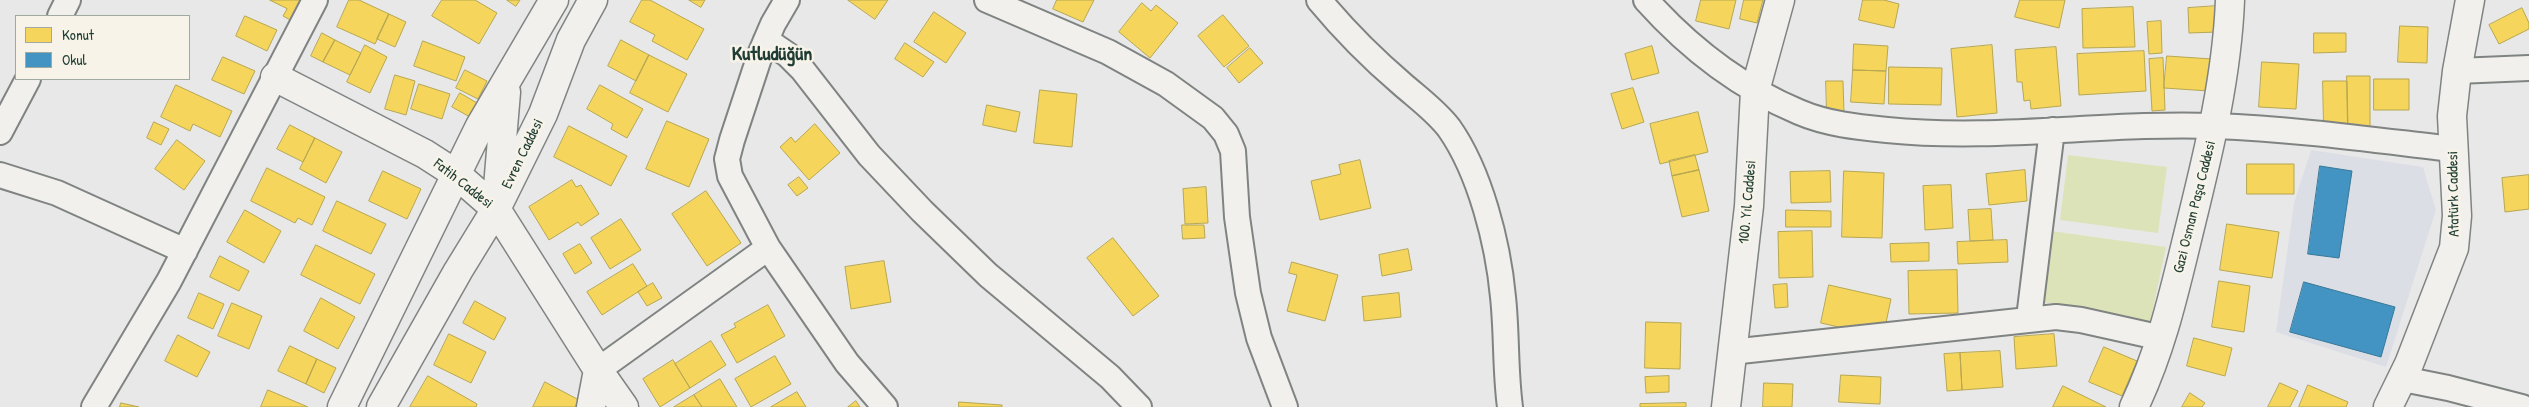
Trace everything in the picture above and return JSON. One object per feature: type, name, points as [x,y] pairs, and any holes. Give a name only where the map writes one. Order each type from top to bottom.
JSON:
[{"type":"street","points":[[60,15],[68,0]]},
{"type":"street","points":[[94,407],[185,251],[315,0]]},
{"type":"street","points":[[342,407],[456,174],[508,78],[554,0]]},
{"type":"street","name":"Evren Caddesi","points":[[381,407],[458,271],[496,209],[543,114],[571,40],[593,0]]},
{"type":"street","points":[[787,0],[766,40],[732,140],[728,159],[730,176],[768,248],[847,363],[885,407]]},
{"type":"street","points":[[987,0],[1108,52],[1166,84],[1213,118],[1226,134],[1233,151],[1236,217],[1248,293],[1259,338],[1285,407]]},
{"type":"street","points":[[1319,0],[1386,70],[1428,105],[1448,127],[1463,151],[1476,180],[1498,263],[1503,297],[1510,407]]},
{"type":"street","points":[[1646,0],[1708,60],[1755,91],[1800,112],[1849,126],[1933,134],[2214,126],[2332,135],[2453,149]]},
{"type":"street","name":"100. Yıl Caddesi","points":[[1726,407],[1749,206],[1755,91],[1780,0]]},
{"type":"street","name":"Gazi Osman Paşa Caddesi","points":[[2134,407],[2162,338],[2214,126],[2229,29],[2230,0]]},
{"type":"street","name":"Atatürk Caddesi","points":[[2388,407],[2402,379],[2454,248],[2457,216],[2452,116],[2457,72],[2470,0]]},
{"type":"street","points":[[766,40],[788,55],[802,69],[869,155],[922,211],[988,274],[1110,377],[1139,407]]},
{"type":"street","points":[[2457,72],[2529,68]]},
{"type":"street","name":"Fatih Caddesi","points":[[275,77],[425,154],[456,174],[496,209],[598,370],[624,407]]},
{"type":"street","points":[[496,209],[500,148],[508,78]]},
{"type":"street","points":[[0,132],[27,80]]},
{"type":"street","points":[[2030,318],[2052,130]]},
{"type":"street","points":[[0,175],[57,193],[185,251]]},
{"type":"street","points":[[591,407],[598,370],[768,248]]},
{"type":"street","points":[[1732,352],[1860,340],[2030,318],[2069,318],[2162,338]]},
{"type":"street","points":[[2402,379],[2448,388],[2522,407]]},
{"type":"shaded area","points":[[2311,150],[2423,167],[2436,210],[2386,367],[2276,332],[2294,203]]},
{"type":"green space","points":[[2068,155],[2167,167],[2158,233],[2060,220]]},
{"type":"green space","points":[[2051,231],[2166,247],[2150,323],[2075,306],[2041,302]]},
{"type":"building: Konut","points":[[270,0],[305,0],[294,22],[283,16],[287,9]]},
{"type":"building: Konut","points":[[349,0],[359,0],[389,14],[375,44],[337,27]]},
{"type":"building: Konut","points":[[442,0],[475,0],[497,13],[479,44],[432,16]]},
{"type":"building: Konut","points":[[507,0],[520,0],[516,6]]},
{"type":"building: Konut","points":[[642,0],[650,0],[704,29],[687,60],[652,41],[655,35],[630,22]]},
{"type":"building: Konut","points":[[689,0],[705,0],[701,7]]},
{"type":"building: Konut","points":[[848,0],[888,0],[875,19]]},
{"type":"building: Konut","points":[[1057,0],[1094,0],[1083,22],[1053,9]]},
{"type":"building: Konut","points":[[1701,0],[1736,0],[1729,29],[1696,21]]},
{"type":"building: Konut","points":[[1744,0],[1763,0],[1757,23],[1740,19]]},
{"type":"building: Konut","points":[[1863,0],[1884,0],[1899,4],[1894,28],[1859,20]]},
{"type":"building: Konut","points":[[2020,0],[2065,0],[2059,28],[2015,17]]},
{"type":"building: Konut","points":[[1142,3],[1151,11],[1156,5],[1178,23],[1150,58],[1119,32]]},
{"type":"building: Konut","points":[[2217,6],[2218,32],[2189,33],[2188,8]]},
{"type":"building: Konut","points":[[2133,7],[2135,47],[2083,48],[2082,9]]},
{"type":"building: Konut","points":[[2522,8],[2529,23],[2529,29],[2499,44],[2489,25]]},
{"type":"building: Konut","points":[[934,12],[966,33],[946,63],[914,42]]},
{"type":"building: Konut","points":[[389,14],[406,22],[395,47],[377,39]]},
{"type":"building: Konut","points":[[1223,15],[1249,46],[1224,67],[1198,36]]},
{"type":"building: Konut","points":[[245,16],[277,30],[267,51],[236,36]]},
{"type":"building: Konut","points":[[2161,21],[2162,53],[2149,54],[2147,22]]},
{"type":"building: Konut","points":[[2400,26],[2428,27],[2427,63],[2398,62]]},
{"type":"building: Konut","points":[[322,33],[335,40],[323,62],[311,56]]},
{"type":"building: Konut","points":[[2314,33],[2346,33],[2346,52],[2314,53]]},
{"type":"building: Konut","points":[[335,40],[361,53],[350,75],[323,62]]},
{"type":"building: Konut","points":[[621,40],[649,55],[636,81],[608,66]]},
{"type":"building: Konut","points":[[423,41],[465,57],[456,81],[414,66]]},
{"type":"building: Konut","points":[[905,43],[934,62],[923,77],[895,59]]},
{"type":"building: Konut","points":[[1854,44],[1888,46],[1886,71],[1853,70]]},
{"type":"building: Konut","points":[[365,45],[387,57],[370,93],[347,82]]},
{"type":"building: Konut","points":[[1992,45],[1997,113],[1957,117],[1951,49]]},
{"type":"building: Konut","points":[[1652,46],[1659,73],[1632,80],[1625,54]]},
{"type":"building: Konut","points":[[2056,47],[2061,106],[2031,109],[2030,100],[2024,101],[2022,82],[2017,82],[2015,50]]},
{"type":"building: Konut","points":[[1250,48],[1263,63],[1239,83],[1227,68]]},
{"type":"building: Konut","points":[[2144,51],[2146,91],[2079,95],[2077,54]]},
{"type":"building: Konut","points":[[649,55],[687,74],[668,112],[630,93]]},
{"type":"building: Konut","points":[[2167,56],[2212,59],[2209,91],[2164,88]]},
{"type":"building: Konut","points":[[223,57],[255,71],[244,94],[212,80]]},
{"type":"building: Konut","points":[[2163,58],[2165,110],[2152,111],[2149,59]]},
{"type":"building: Konut","points":[[2262,62],[2299,64],[2296,109],[2259,107]]},
{"type":"building: Konut","points":[[1889,67],[1942,68],[1941,105],[1889,104]]},
{"type":"building: Konut","points":[[465,70],[487,81],[478,99],[456,88]]},
{"type":"building: Konut","points":[[1853,70],[1886,71],[1884,104],[1851,102]]},
{"type":"building: Konut","points":[[395,75],[415,81],[406,115],[385,109]]},
{"type":"building: Konut","points":[[2347,76],[2370,76],[2370,129],[2348,129]]},
{"type":"building: Konut","points":[[2374,79],[2409,79],[2409,110],[2374,110]]},
{"type":"building: Konut","points":[[1826,81],[1843,81],[1844,113],[1827,114]]},
{"type":"building: Konut","points":[[2323,81],[2347,81],[2348,129],[2324,129]]},
{"type":"building: Konut","points":[[419,84],[450,94],[442,119],[411,109]]},
{"type":"building: Konut","points":[[176,85],[232,111],[220,137],[193,124],[190,131],[161,117]]},
{"type":"building: Konut","points":[[600,85],[643,109],[627,138],[611,129],[613,124],[587,109]]},
{"type":"building: Konut","points":[[1633,88],[1644,122],[1622,129],[1611,94]]},
{"type":"building: Konut","points":[[1040,90],[1077,94],[1072,147],[1034,143]]},
{"type":"building: Konut","points":[[460,93],[477,103],[470,117],[452,107]]},
{"type":"building: Konut","points":[[987,105],[1020,112],[1016,132],[983,125]]},
{"type":"building: Konut","points":[[1698,112],[1708,152],[1660,164],[1650,124]]},
{"type":"building: Konut","points":[[667,121],[709,139],[689,187],[646,169]]},
{"type":"building: Konut","points":[[154,122],[169,129],[161,145],[147,138]]},
{"type":"building: Konut","points":[[815,124],[840,153],[809,180],[780,147],[791,137],[795,142]]},
{"type":"building: Konut","points":[[290,125],[315,138],[303,162],[277,149]]},
{"type":"building: Konut","points":[[569,126],[627,156],[611,186],[554,157]]},
{"type":"building: Konut","points":[[315,138],[342,152],[326,183],[300,169]]},
{"type":"building: Konut","points":[[177,140],[205,161],[184,190],[155,169]]},
{"type":"building: Konut","points":[[1695,155],[1699,170],[1672,176],[1669,161]]},
{"type":"building: Konut","points":[[1360,160],[1371,208],[1320,220],[1311,181],[1341,174],[1339,165]]},
{"type":"building: Konut","points":[[2247,164],[2294,164],[2294,194],[2247,194]]},
{"type":"building: Konut","points":[[267,168],[325,197],[312,225],[298,218],[295,223],[251,201]]},
{"type":"building: Konut","points":[[1699,170],[1709,211],[1682,217],[1672,176]]},
{"type":"building: Konut","points":[[2025,170],[2027,201],[1989,205],[1986,174]]},
{"type":"building: Konut","points":[[383,171],[421,189],[407,219],[369,201]]},
{"type":"building: Konut","points":[[1830,171],[1831,202],[1791,203],[1790,172]]},
{"type":"building: Konut","points":[[1844,171],[1884,173],[1882,238],[1842,237]]},
{"type":"building: Konut","points":[[2529,175],[2529,209],[2505,212],[2502,178]]},
{"type":"building: Konut","points":[[799,177],[808,188],[797,196],[788,185]]},
{"type":"building: Konut","points":[[572,180],[576,187],[581,185],[599,214],[581,226],[578,222],[549,240],[529,207]]},
{"type":"building: Konut","points":[[1951,185],[1953,228],[1925,230],[1923,186]]},
{"type":"building: Konut","points":[[1206,187],[1208,223],[1185,224],[1183,189]]},
{"type":"building: Konut","points":[[706,191],[741,243],[707,266],[672,214]]},
{"type":"building: Konut","points":[[337,201],[386,224],[371,254],[323,231]]},
{"type":"building: Konut","points":[[1991,209],[1993,240],[1970,241],[1968,210]]},
{"type":"building: Konut","points":[[245,210],[281,231],[264,263],[227,242]]},
{"type":"building: Konut","points":[[1786,210],[1831,211],[1831,227],[1786,227]]},
{"type":"building: Konut","points":[[621,219],[641,250],[610,269],[591,238]]},
{"type":"building: Konut","points":[[2227,224],[2279,232],[2272,278],[2220,270]]},
{"type":"building: Konut","points":[[1182,225],[1204,225],[1205,238],[1183,239]]},
{"type":"building: Konut","points":[[1812,231],[1813,277],[1779,278],[1778,232]]},
{"type":"building: Konut","points":[[1113,238],[1159,296],[1133,316],[1087,258]]},
{"type":"building: Konut","points":[[2007,240],[2008,262],[1958,264],[1957,242]]},
{"type":"building: Konut","points":[[1929,243],[1929,261],[1891,262],[1890,244]]},
{"type":"building: Konut","points":[[580,244],[592,263],[575,274],[563,254]]},
{"type":"building: Konut","points":[[316,245],[375,274],[360,304],[301,275]]},
{"type":"building: Konut","points":[[1408,249],[1412,270],[1382,276],[1379,255]]},
{"type":"building: Konut","points":[[220,256],[249,271],[239,291],[210,277]]},
{"type":"building: Konut","points":[[884,261],[891,302],[851,309],[845,267]]},
{"type":"building: Konut","points":[[1292,262],[1338,275],[1325,321],[1287,311],[1297,275],[1289,273]]},
{"type":"building: Konut","points":[[633,264],[647,286],[602,315],[587,292]]},
{"type":"building: Konut","points":[[1957,270],[1958,313],[1909,314],[1908,271]]},
{"type":"building: Konut","points":[[2219,281],[2250,286],[2244,332],[2212,327]]},
{"type":"building: Konut","points":[[653,283],[662,298],[647,306],[638,292]]},
{"type":"building: Konut","points":[[1787,284],[1788,307],[1775,308],[1773,285]]},
{"type":"building: Konut","points":[[1829,285],[1891,299],[1883,337],[1821,323]]},
{"type":"building: Konut","points":[[199,293],[224,304],[213,329],[188,318]]},
{"type":"building: Konut","points":[[1399,293],[1401,317],[1364,321],[1362,297]]},
{"type":"building: Konut","points":[[321,298],[355,317],[338,349],[304,331]]},
{"type":"building: Konut","points":[[475,301],[506,318],[494,340],[463,323]]},
{"type":"building: Konut","points":[[232,303],[262,316],[249,349],[218,336]]},
{"type":"building: Konut","points":[[768,305],[785,336],[737,363],[721,335],[736,327],[734,324]]},
{"type":"building: Konut","points":[[1646,322],[1681,323],[1680,369],[1645,368]]},
{"type":"building: Konut","points":[[449,334],[486,352],[471,383],[434,365]]},
{"type":"building: Konut","points":[[2054,334],[2057,366],[2016,369],[2014,337]]},
{"type":"building: Konut","points":[[178,335],[210,352],[197,377],[165,361]]},
{"type":"building: Konut","points":[[2194,338],[2232,348],[2225,376],[2187,366]]},
{"type":"building: Konut","points":[[711,341],[726,365],[690,388],[675,364]]},
{"type":"building: Konut","points":[[290,346],[317,359],[306,384],[278,371]]},
{"type":"building: Konut","points":[[2104,347],[2137,361],[2122,396],[2089,382]]},
{"type":"building: Konut","points":[[2000,351],[2003,387],[1962,390],[1960,353]]},
{"type":"building: Konut","points":[[1960,353],[1962,390],[1947,391],[1944,354]]},
{"type":"building: Konut","points":[[775,356],[791,384],[751,407],[735,379]]},
{"type":"building: Konut","points":[[317,359],[336,368],[324,393],[306,384]]},
{"type":"building: Konut","points":[[673,360],[690,388],[660,407],[643,379]]},
{"type":"building: Konut","points":[[1841,375],[1881,377],[1880,404],[1839,402]]},
{"type":"building: Konut","points":[[428,376],[477,404],[476,407],[410,407]]},
{"type":"building: Konut","points":[[1669,376],[1669,392],[1646,393],[1645,377]]},
{"type":"building: Konut","points":[[720,379],[737,407],[702,407],[694,395]]},
{"type":"building: Konut","points":[[545,382],[579,400],[575,407],[533,407]]},
{"type":"building: Konut","points":[[1764,383],[1793,384],[1792,407],[1763,407]]},
{"type":"building: Konut","points":[[2280,383],[2298,391],[2290,407],[2268,407]]},
{"type":"building: Konut","points":[[2308,385],[2348,402],[2346,407],[2299,407]]},
{"type":"building: Konut","points":[[2063,386],[2106,407],[2053,407]]},
{"type":"building: Konut","points":[[268,390],[308,407],[261,407]]},
{"type":"building: Konut","points":[[797,392],[806,407],[771,407]]},
{"type":"building: Konut","points":[[2190,393],[2205,403],[2202,407],[2182,407]]},
{"type":"building: Konut","points":[[694,395],[702,407],[674,407]]},
{"type":"building: Konut","points":[[856,401],[860,407],[848,407]]},
{"type":"building: Konut","points":[[959,402],[1002,405],[1002,407],[959,407]]},
{"type":"building: Konut","points":[[121,403],[139,407],[120,407]]},
{"type":"building: Konut","points":[[1686,403],[1686,407],[1640,407],[1640,404]]},
{"type":"building: Okul","points":[[2320,166],[2352,171],[2339,258],[2308,254]]},
{"type":"building: Okul","points":[[2304,282],[2395,307],[2381,357],[2290,332]]},
{"type":"district","name":"Kutludüğün","points":[[772,55]]}]
